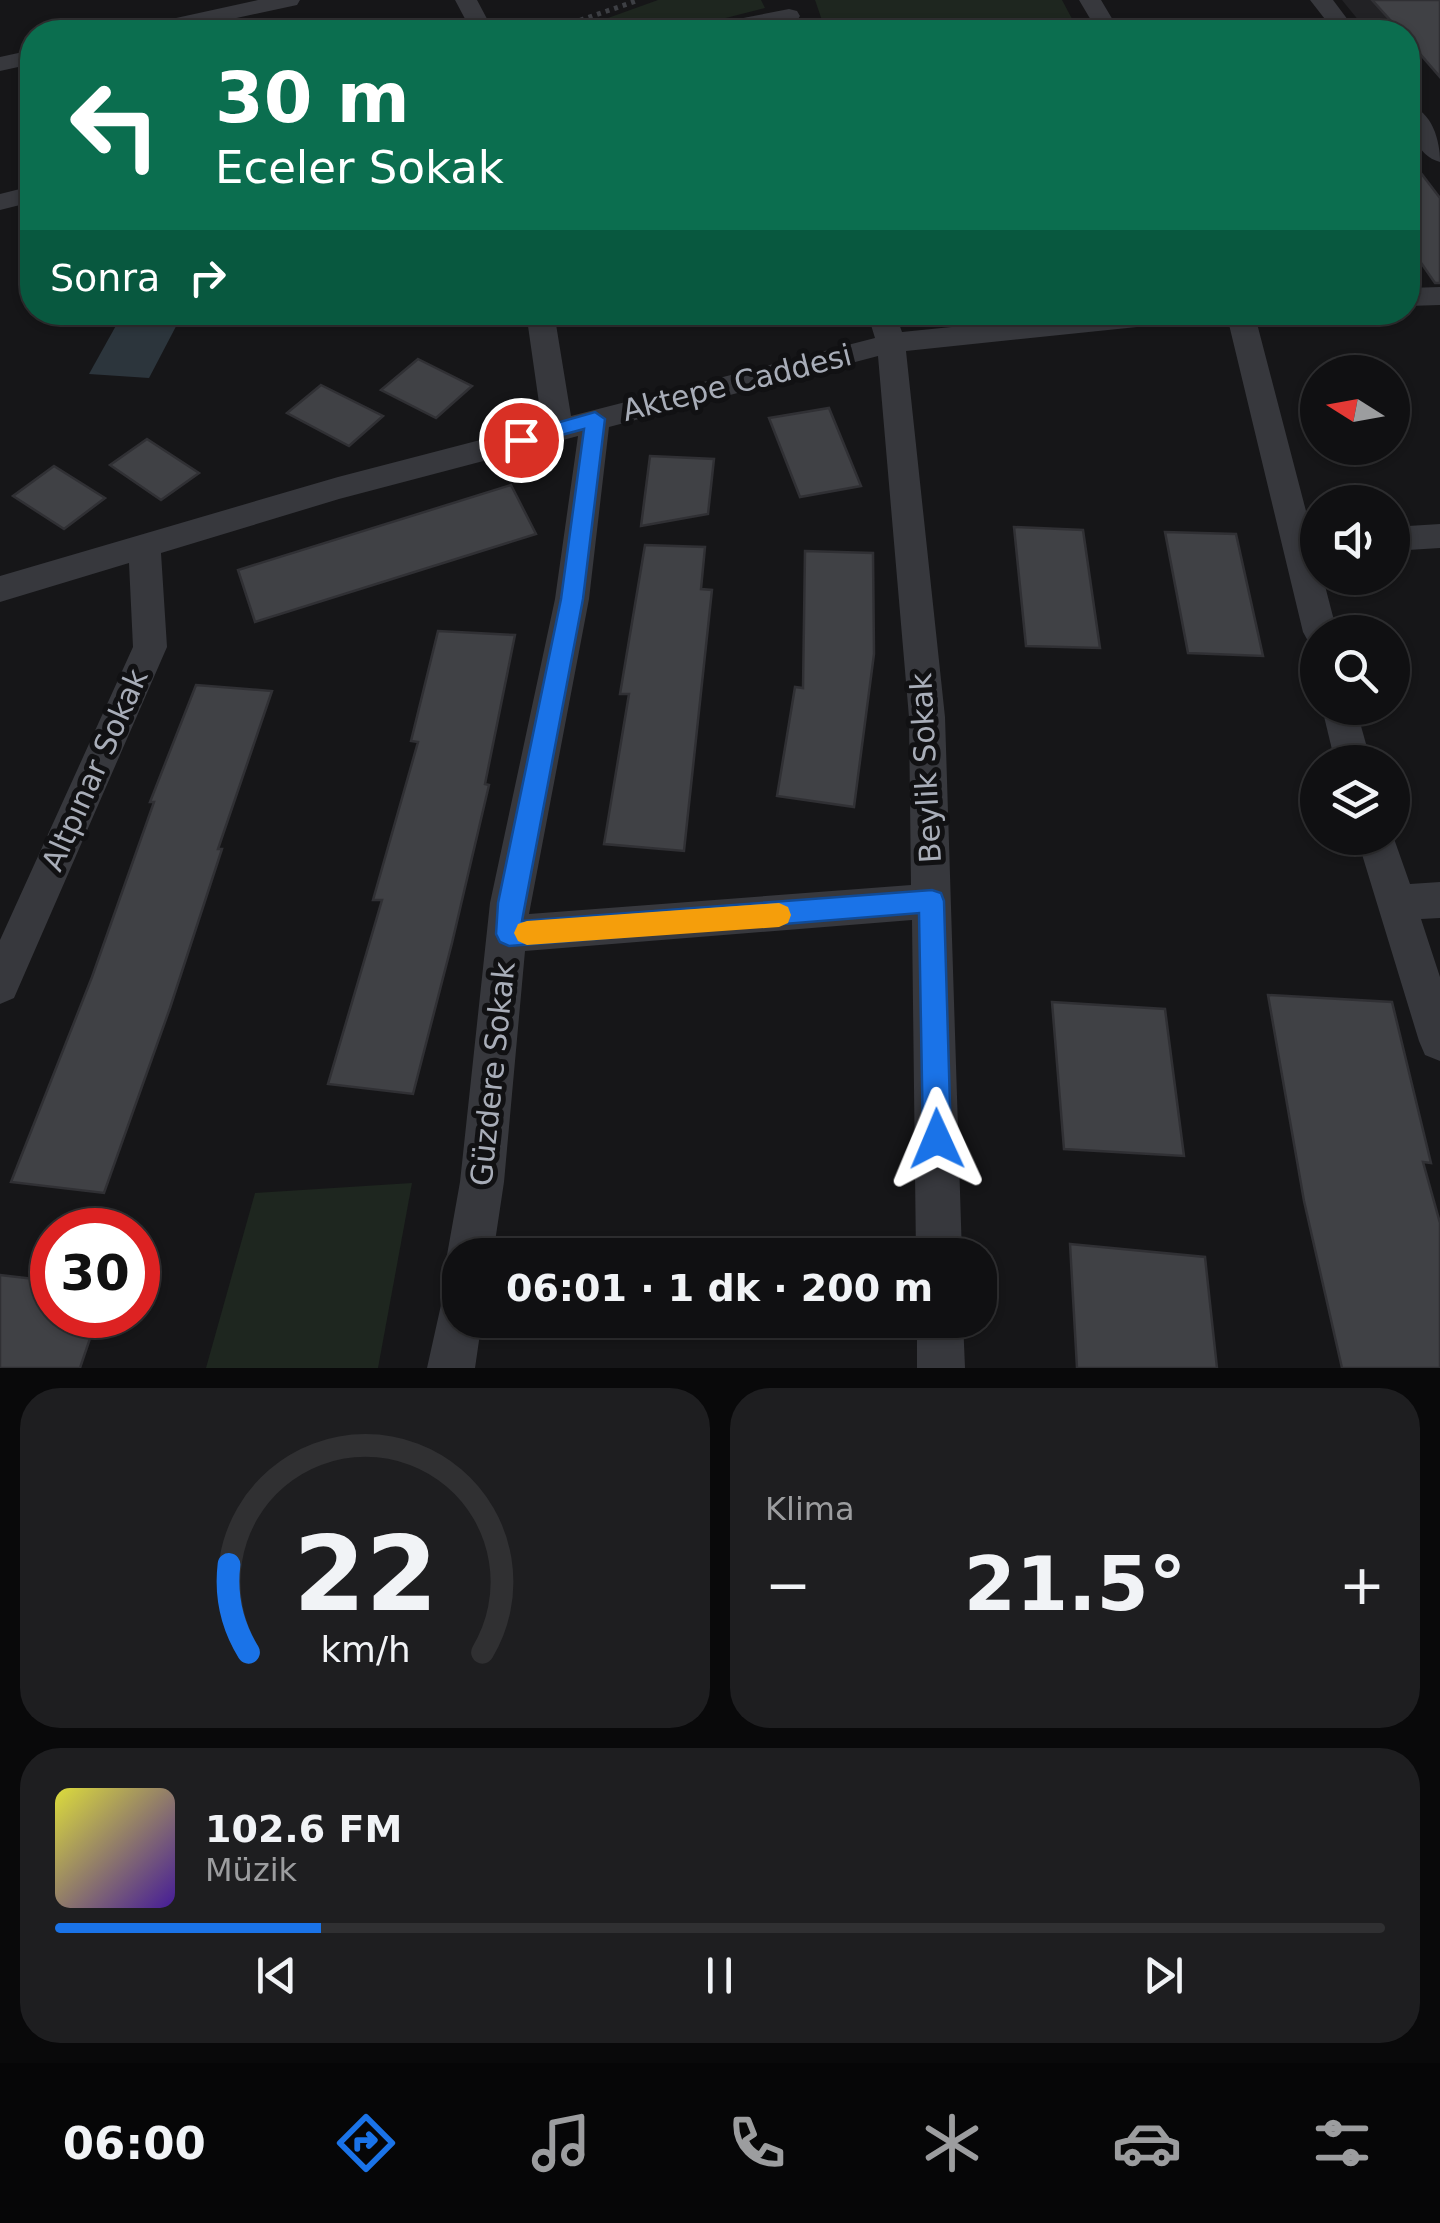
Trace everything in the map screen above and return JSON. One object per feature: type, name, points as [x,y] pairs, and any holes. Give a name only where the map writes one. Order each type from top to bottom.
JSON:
[{"type":"street","points":[[198,20],[289,0]]},
{"type":"street","points":[[1321,0],[1337,20]]},
{"type":"street","points":[[1420,128],[1440,154]]},
{"type":"street","points":[[542,325],[558,430]]},
{"type":"street","name":"Aktepe Caddesi","points":[[0,589],[338,488],[558,430],[886,328],[944,325]]},
{"type":"street","points":[[1244,325],[1300,518]]},
{"type":"street","name":"Beylik Sokak","points":[[886,328],[927,717],[939,1238]]},
{"type":"street","name":"Güzdere Sokak","points":[[473,1238],[510,903],[572,599],[595,419]]},
{"type":"street","points":[[1410,538],[1440,536]]},
{"type":"street","name":"Altpınar Sokak","points":[[0,985],[150,646],[144,546]]},
{"type":"street","points":[[1381,855],[1440,1041]]},
{"type":"street","points":[[1396,903],[1440,900]]},
{"type":"street","points":[[509,934],[932,901]]},
{"type":"street","points":[[450,1368],[455,1338]]},
{"type":"street","points":[[940,1338],[941,1368]]},
{"type":"path","points":[[581,20],[639,0]]},
{"type":"shaded area","points":[[658,0],[761,0],[765,8],[718,20],[602,20]]},
{"type":"shaded area","points":[[815,0],[1062,0],[1073,20],[822,20]]},
{"type":"shaded area","points":[[1342,0],[1440,0],[1440,39],[1420,41],[1420,20],[1358,20]]},
{"type":"shaded area","points":[[116,325],[177,325],[149,378],[89,374]]},
{"type":"shaded area","points":[[412,1183],[378,1368],[206,1368],[255,1193]]},
{"type":"building","points":[[1372,0],[1440,0],[1440,77],[1420,54],[1420,20],[1390,20]]},
{"type":"building","points":[[1420,172],[1440,198],[1440,283],[1435,283],[1420,261]]},
{"type":"building","points":[[418,359],[472,386],[436,418],[381,390]]},
{"type":"building","points":[[321,385],[383,416],[349,446],[287,413]]},
{"type":"building","points":[[829,408],[861,486],[800,497],[769,418]]},
{"type":"building","points":[[147,439],[199,473],[161,500],[110,465]]},
{"type":"building","points":[[650,456],[714,459],[708,514],[641,526]]},
{"type":"building","points":[[54,466],[105,498],[64,529],[13,496]]},
{"type":"building","points":[[511,485],[536,534],[255,622],[238,570]]},
{"type":"building","points":[[1014,527],[1083,530],[1100,648],[1026,646]]},
{"type":"building","points":[[1165,532],[1236,534],[1263,656],[1188,653]]},
{"type":"building","points":[[645,545],[705,547],[701,589],[712,590],[684,851],[604,844],[629,694],[620,694]]},
{"type":"building","points":[[805,551],[873,553],[874,654],[854,807],[777,796],[795,687],[803,688]]},
{"type":"building","points":[[438,631],[515,635],[485,784],[489,785],[452,943],[413,1094],[328,1084],[382,900],[373,900],[418,742],[411,741]]},
{"type":"building","points":[[196,685],[272,691],[218,849],[222,849],[170,1008],[104,1193],[11,1182],[92,977],[154,802],[150,802]]},
{"type":"building","points":[[1268,995],[1392,1002],[1431,1163],[1423,1162],[1440,1223],[1440,1368],[1342,1368],[1304,1201]]},
{"type":"building","points":[[1052,1002],[1165,1009],[1184,1156],[1064,1149]]},
{"type":"building","points":[[1070,1244],[1205,1257],[1217,1368],[1077,1368]]},
{"type":"building","points":[[0,1275],[30,1278],[30,1338],[90,1338],[80,1368],[0,1368]]},
{"type":"slow traffic","points":[[527,933],[779,915]]},
{"type":"route","points":[[521,440],[595,419],[572,599],[510,903],[509,934],[932,901],[937,1139]]}]
